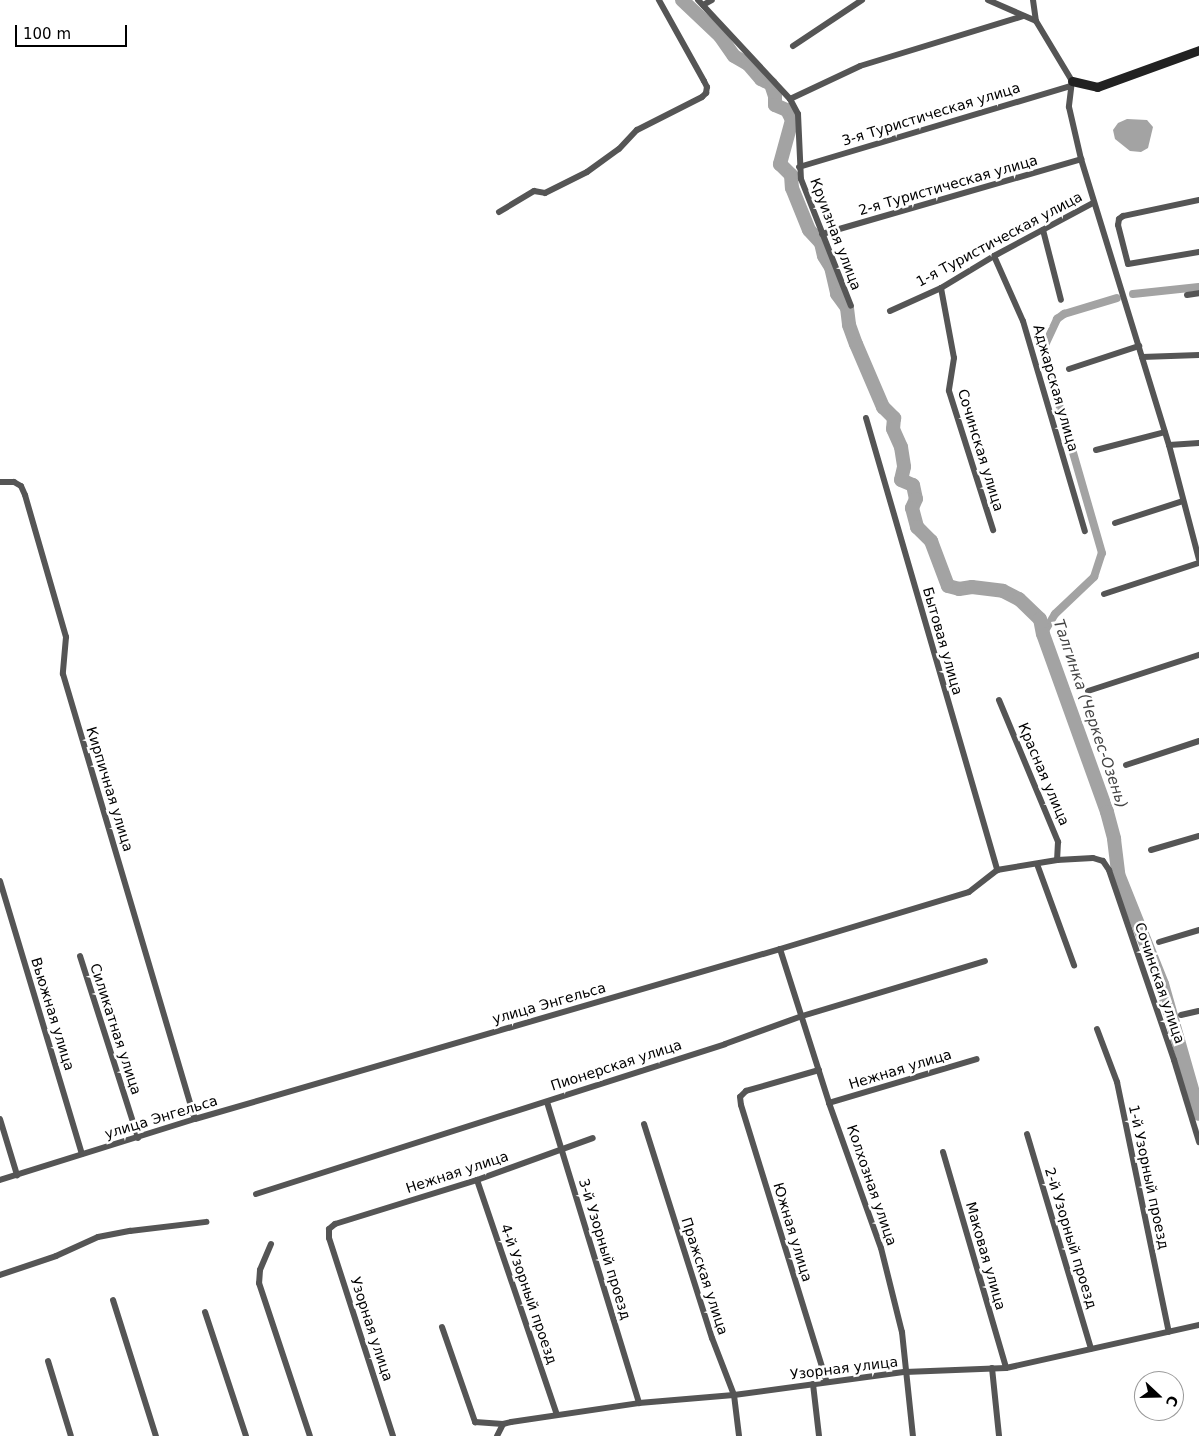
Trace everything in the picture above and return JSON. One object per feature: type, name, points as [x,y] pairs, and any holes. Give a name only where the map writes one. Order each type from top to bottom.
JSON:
[{"type":"street","points":[[499,212],[534,192],[545,193],[587,172],[619,149],[637,130],[702,98],[706,93],[707,87],[704,81],[659,0]]},
{"type":"street","points":[[701,3],[712,0]]},
{"type":"street","points":[[793,46],[862,0]]},
{"type":"street","points":[[988,0],[1036,21]]},
{"type":"street","points":[[1033,0],[1036,21],[1071,84],[1069,107],[1081,159],[1169,445],[1199,559]]},
{"type":"street","name":"Круизная улица","points":[[701,3],[790,99],[798,114],[801,179],[851,306]]},
{"type":"street","points":[[790,99],[860,66],[1025,16]]},
{"type":"street","points":[[1071,84],[1097,87],[1199,50]]},
{"type":"street","name":"3-я Туристическая улица","points":[[799,166],[1071,84]]},
{"type":"street","name":"2-я Туристическая улица","points":[[822,234],[1081,159]]},
{"type":"street","points":[[1128,264],[1118,225],[1119,219],[1122,216],[1199,200]]},
{"type":"street","name":"1-я Туристическая улица","points":[[890,311],[941,288],[994,256],[1093,203]]},
{"type":"street","points":[[1043,230],[1061,300]]},
{"type":"street","points":[[1115,267],[1199,252]]},
{"type":"street","name":"Аджарская улица","points":[[994,256],[1023,320],[1085,531]]},
{"type":"street","name":"Сочинская улица","points":[[941,288],[954,358],[949,390],[993,530]]},
{"type":"street","points":[[1187,295],[1199,293]]},
{"type":"street","points":[[1069,369],[1139,346]]},
{"type":"street","points":[[1142,357],[1199,355]]},
{"type":"street","name":"Бытовая улица","points":[[866,418],[997,870]]},
{"type":"street","points":[[1096,450],[1165,432]]},
{"type":"street","points":[[1169,445],[1199,443]]},
{"type":"street","name":"Кирпичная улица","points":[[0,482],[14,482],[21,486],[25,495],[66,637],[63,674],[195,1119]]},
{"type":"street","points":[[1115,523],[1183,501]]},
{"type":"street","points":[[1104,594],[1199,563]]},
{"type":"street","points":[[1088,691],[1199,655]]},
{"type":"street","name":"Красная улица","points":[[999,700],[1058,842],[1057,860]]},
{"type":"street","points":[[1126,765],[1199,741]]},
{"type":"street","points":[[1151,850],[1199,836]]},
{"type":"street","name":"улица Энгельса","points":[[0,1180],[195,1119],[780,949],[969,892],[997,870],[1057,860],[1093,858],[1103,861]]},
{"type":"street","name":"Сочинская улица","points":[[1103,861],[1109,870],[1174,1060],[1199,1142]]},
{"type":"street","points":[[1037,864],[1074,965]]},
{"type":"street","name":"Вьюжная улица","points":[[0,881],[82,1154]]},
{"type":"street","points":[[1159,942],[1199,930]]},
{"type":"street","name":"Колхозная улица","points":[[780,949],[829,1103],[881,1248],[902,1332],[913,1436]]},
{"type":"street","name":"Силикатная улица","points":[[80,956],[138,1138]]},
{"type":"street","name":"Пионерская улица","points":[[256,1194],[725,1044],[802,1016],[985,961]]},
{"type":"street","points":[[1181,1015],[1199,1011]]},
{"type":"street","name":"1-й Узорный проезд","points":[[1096,1029],[1116,1082],[1168,1332]]},
{"type":"street","name":"Нежная улица","points":[[829,1103],[977,1059]]},
{"type":"street","name":"Южная улица","points":[[818,1070],[746,1091],[740,1097],[740,1105],[827,1382]]},
{"type":"street","name":"3-й Узорный проезд","points":[[547,1102],[639,1403]]},
{"type":"street","points":[[0,1119],[17,1175]]},
{"type":"street","name":"Пражская улица","points":[[644,1124],[709,1329],[734,1395],[739,1436]]},
{"type":"street","name":"2-й Узорный проезд","points":[[1027,1134],[1091,1349]]},
{"type":"street","name":"Нежная улица","points":[[329,1229],[335,1224],[477,1180],[593,1138]]},
{"type":"street","name":"Маковая улица","points":[[943,1152],[1006,1368]]},
{"type":"street","name":"4-й Узорный проезд","points":[[477,1180],[557,1415]]},
{"type":"street","points":[[0,1276],[56,1256],[98,1238],[130,1231],[206,1222]]},
{"type":"street","name":"Узорная улица","points":[[329,1229],[329,1238],[393,1436]]},
{"type":"street","points":[[271,1244],[260,1270],[259,1283],[310,1436]]},
{"type":"street","points":[[113,1300],[156,1436]]},
{"type":"street","points":[[205,1312],[246,1436]]},
{"type":"street","name":"Узорная улица","points":[[442,1326],[475,1422],[503,1424],[639,1403],[734,1395],[905,1372],[1006,1368],[1199,1325]]},
{"type":"street","points":[[48,1361],[71,1436]]},
{"type":"street","points":[[992,1368],[999,1436]]},
{"type":"street","points":[[812,1384],[819,1436]]},
{"type":"street","points":[[497,1436],[503,1424]]},
{"type":"shaded area","points":[[1127,119],[1147,120],[1153,127],[1148,148],[1141,152],[1130,151],[1115,139],[1113,130],[1118,123]]},
{"type":"waterway","name":"Талгинка (Черкес-Озень)","points":[[682,0],[720,36],[734,56],[748,64],[761,79],[771,84],[775,96],[775,105],[787,110],[792,120],[780,164],[791,175],[792,188],[809,230],[821,243],[824,256],[831,267],[837,294],[847,308],[849,325],[856,344],[883,407],[894,418],[893,429],[901,447],[904,467],[901,480],[913,485],[916,499],[912,508],[917,527],[931,541],[948,586],[959,589],[972,587],[1003,591],[1019,599],[1040,619],[1043,634],[1107,812],[1114,839],[1118,874],[1162,984],[1199,1114]]},
{"type":"waterway","points":[[1133,294],[1199,287]]},
{"type":"waterway","points":[[1043,634],[1055,614],[1094,577],[1102,553],[1046,359],[1045,345],[1057,319],[1064,314],[1117,298]]}]
